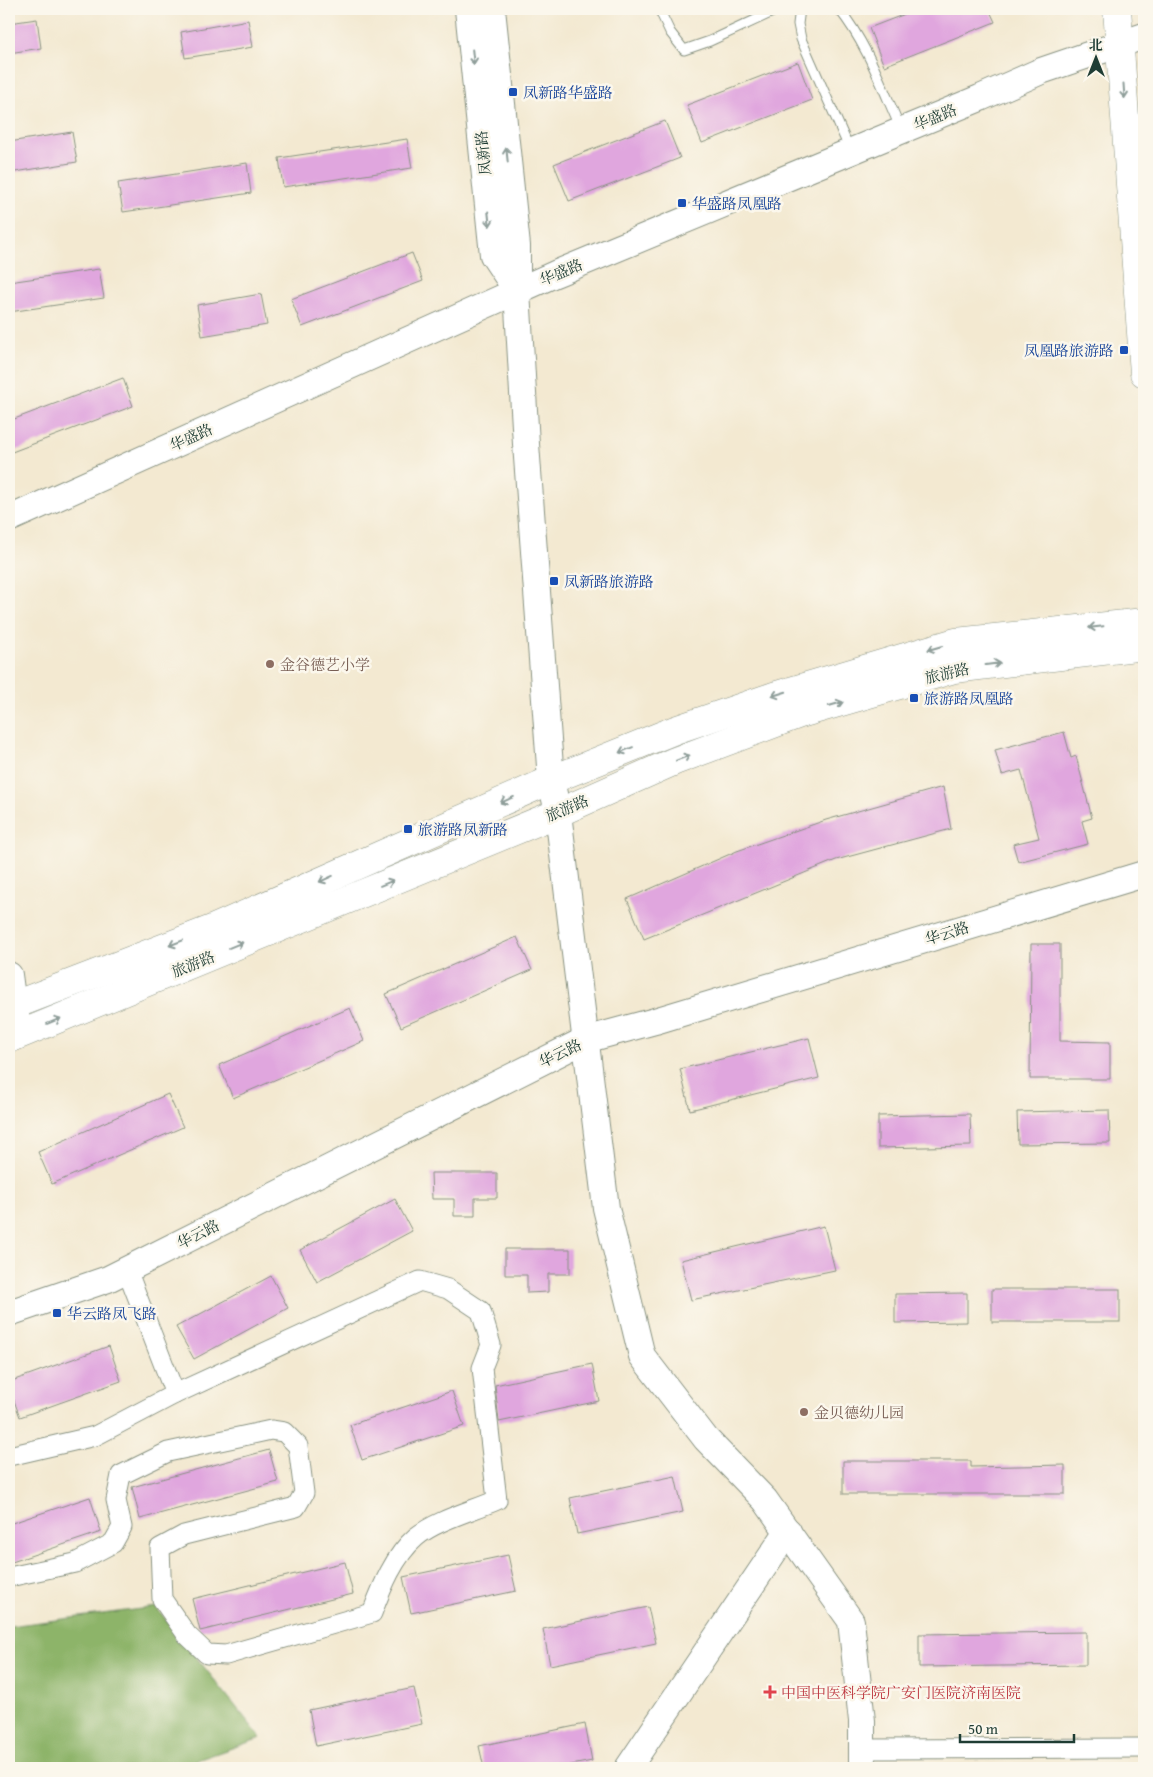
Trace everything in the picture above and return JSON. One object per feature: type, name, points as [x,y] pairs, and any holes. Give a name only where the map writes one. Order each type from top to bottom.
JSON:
[{"type":"main road","points":[[1118,9],[1132,39],[1144,373]]},
{"type":"main road","name":"旅游路","points":[[11,1006],[212,929],[551,780],[675,730],[774,696],[956,642],[1144,622]]},
{"type":"main road","name":"旅游路","points":[[15,1037],[558,813],[675,761],[800,714],[954,670],[1144,646]]},
{"type":"street","name":"凤新路","points":[[468,9],[493,255],[517,291]]},
{"type":"street","points":[[492,9],[517,246],[517,291],[551,780],[558,813],[606,1208],[642,1356],[706,1439],[765,1500],[851,1621],[862,1721],[862,1759],[1144,1748]]},
{"type":"street","name":"华盛路","points":[[9,519],[517,291],[1042,71],[1132,39]]},
{"type":"street","name":"华云路","points":[[9,1313],[108,1279],[585,1040],[1144,874]]},
{"type":"street","points":[[9,974],[15,1037]]},
{"type":"street","points":[[126,1270],[174,1394]]},
{"type":"street","points":[[9,1456],[95,1436],[174,1394],[420,1280],[448,1289],[481,1311],[491,1345],[482,1368],[497,1500],[448,1519],[416,1537],[397,1560],[381,1589],[372,1613],[226,1655],[207,1654],[187,1635],[162,1599],[160,1548],[184,1535],[296,1507],[304,1493],[298,1446],[284,1432],[271,1430],[168,1452],[121,1475],[116,1500],[122,1527],[114,1543],[75,1563],[9,1577]]},
{"type":"street","points":[[628,1768],[788,1531]]},
{"type":"lane","points":[[660,9],[670,32],[684,50],[710,41],[779,9]]},
{"type":"lane","points":[[800,9],[798,24],[801,39],[851,152]]},
{"type":"lane","points":[[839,9],[864,47],[901,130]]},
{"type":"green space","points":[[156,1607],[261,1738],[174,1768],[9,1768],[9,1626]]},
{"type":"building","points":[[918,9],[989,9],[995,22],[884,66],[869,28]]},
{"type":"building","points":[[37,19],[41,48],[9,53],[9,23]]},
{"type":"building","points":[[248,20],[253,47],[185,58],[181,32]]},
{"type":"building","points":[[798,62],[812,100],[702,143],[687,105]]},
{"type":"building","points":[[665,121],[680,158],[569,201],[554,164]]},
{"type":"building","points":[[72,132],[77,162],[9,173],[9,142]]},
{"type":"building","points":[[407,139],[412,168],[283,187],[279,158]]},
{"type":"building","points":[[247,163],[251,193],[123,212],[118,183]]},
{"type":"building","points":[[412,253],[423,281],[302,327],[291,299]]},
{"type":"building","points":[[99,269],[104,298],[9,312],[9,282]]},
{"type":"building","points":[[261,294],[267,325],[202,336],[197,305]]},
{"type":"building","points":[[123,378],[133,406],[12,452],[9,444],[9,421]]},
{"type":"building","points":[[1064,732],[1071,758],[1076,756],[1092,818],[1082,821],[1088,844],[1018,862],[1013,844],[1039,838],[1021,770],[1002,775],[995,750]]},
{"type":"building","points":[[943,787],[951,829],[836,860],[644,939],[627,899],[737,851],[826,820]]},
{"type":"building","points":[[517,937],[532,970],[401,1027],[386,994]]},
{"type":"building","points":[[1031,944],[1060,944],[1060,1041],[1110,1042],[1110,1079],[1030,1079]]},
{"type":"building","points":[[350,1008],[364,1041],[233,1098],[219,1065]]},
{"type":"building","points":[[809,1038],[819,1078],[690,1110],[680,1069]]},
{"type":"building","points":[[168,1094],[183,1127],[52,1184],[38,1152]]},
{"type":"building","points":[[1109,1110],[1110,1143],[1018,1144],[1017,1112]]},
{"type":"building","points":[[970,1114],[971,1146],[878,1148],[878,1116]]},
{"type":"building","points":[[431,1173],[497,1173],[497,1198],[475,1198],[475,1216],[454,1216],[454,1199],[432,1199]]},
{"type":"building","points":[[395,1199],[412,1231],[317,1282],[300,1250]]},
{"type":"building","points":[[824,1226],[835,1270],[691,1300],[681,1260]]},
{"type":"building","points":[[505,1249],[570,1249],[570,1274],[548,1274],[548,1292],[527,1293],[527,1275],[505,1275]]},
{"type":"building","points":[[271,1276],[288,1308],[194,1359],[176,1327]]},
{"type":"building","points":[[992,1289],[1120,1289],[1120,1322],[992,1322]]},
{"type":"building","points":[[967,1293],[967,1322],[895,1323],[895,1294]]},
{"type":"building","points":[[109,1346],[121,1381],[20,1417],[9,1382]]},
{"type":"building","points":[[592,1364],[599,1401],[499,1422],[495,1385]]},
{"type":"building","points":[[452,1391],[464,1426],[362,1460],[350,1425]]},
{"type":"building","points":[[269,1450],[278,1482],[140,1519],[132,1487]]},
{"type":"building","points":[[843,1461],[971,1461],[971,1467],[1065,1465],[1065,1494],[843,1494]]},
{"type":"building","points":[[675,1476],[683,1512],[577,1534],[570,1498]]},
{"type":"building","points":[[90,1497],[101,1532],[9,1563],[9,1524]]},
{"type":"building","points":[[508,1555],[516,1591],[411,1613],[403,1577]]},
{"type":"building","points":[[345,1562],[353,1594],[200,1631],[192,1599]]},
{"type":"building","points":[[648,1607],[656,1643],[550,1665],[543,1629]]},
{"type":"building","points":[[1086,1632],[1086,1665],[919,1667],[919,1634]]},
{"type":"building","points":[[414,1688],[422,1724],[316,1746],[309,1710]]},
{"type":"building","points":[[585,1724],[592,1761],[556,1768],[484,1768],[479,1746]]},
{"type":"place","name":"凤新路华盛路","points":[[513,92]]},
{"type":"place","name":"华盛路凤凰路","points":[[682,203]]},
{"type":"place","name":"凤凰路旅游路","points":[[1124,350]]},
{"type":"place","name":"凤新路旅游路","points":[[554,581]]},
{"type":"place","name":"金谷德艺小学","points":[[270,664]]},
{"type":"place","name":"旅游路凤凰路","points":[[914,698]]},
{"type":"place","name":"旅游路凤新路","points":[[408,829]]},
{"type":"place","name":"华云路凤飞路","points":[[57,1313]]},
{"type":"place","name":"金贝德幼儿园","points":[[804,1412]]},
{"type":"place","name":"中国中医科学院广安门医院济南医院","points":[[770,1692]]}]
